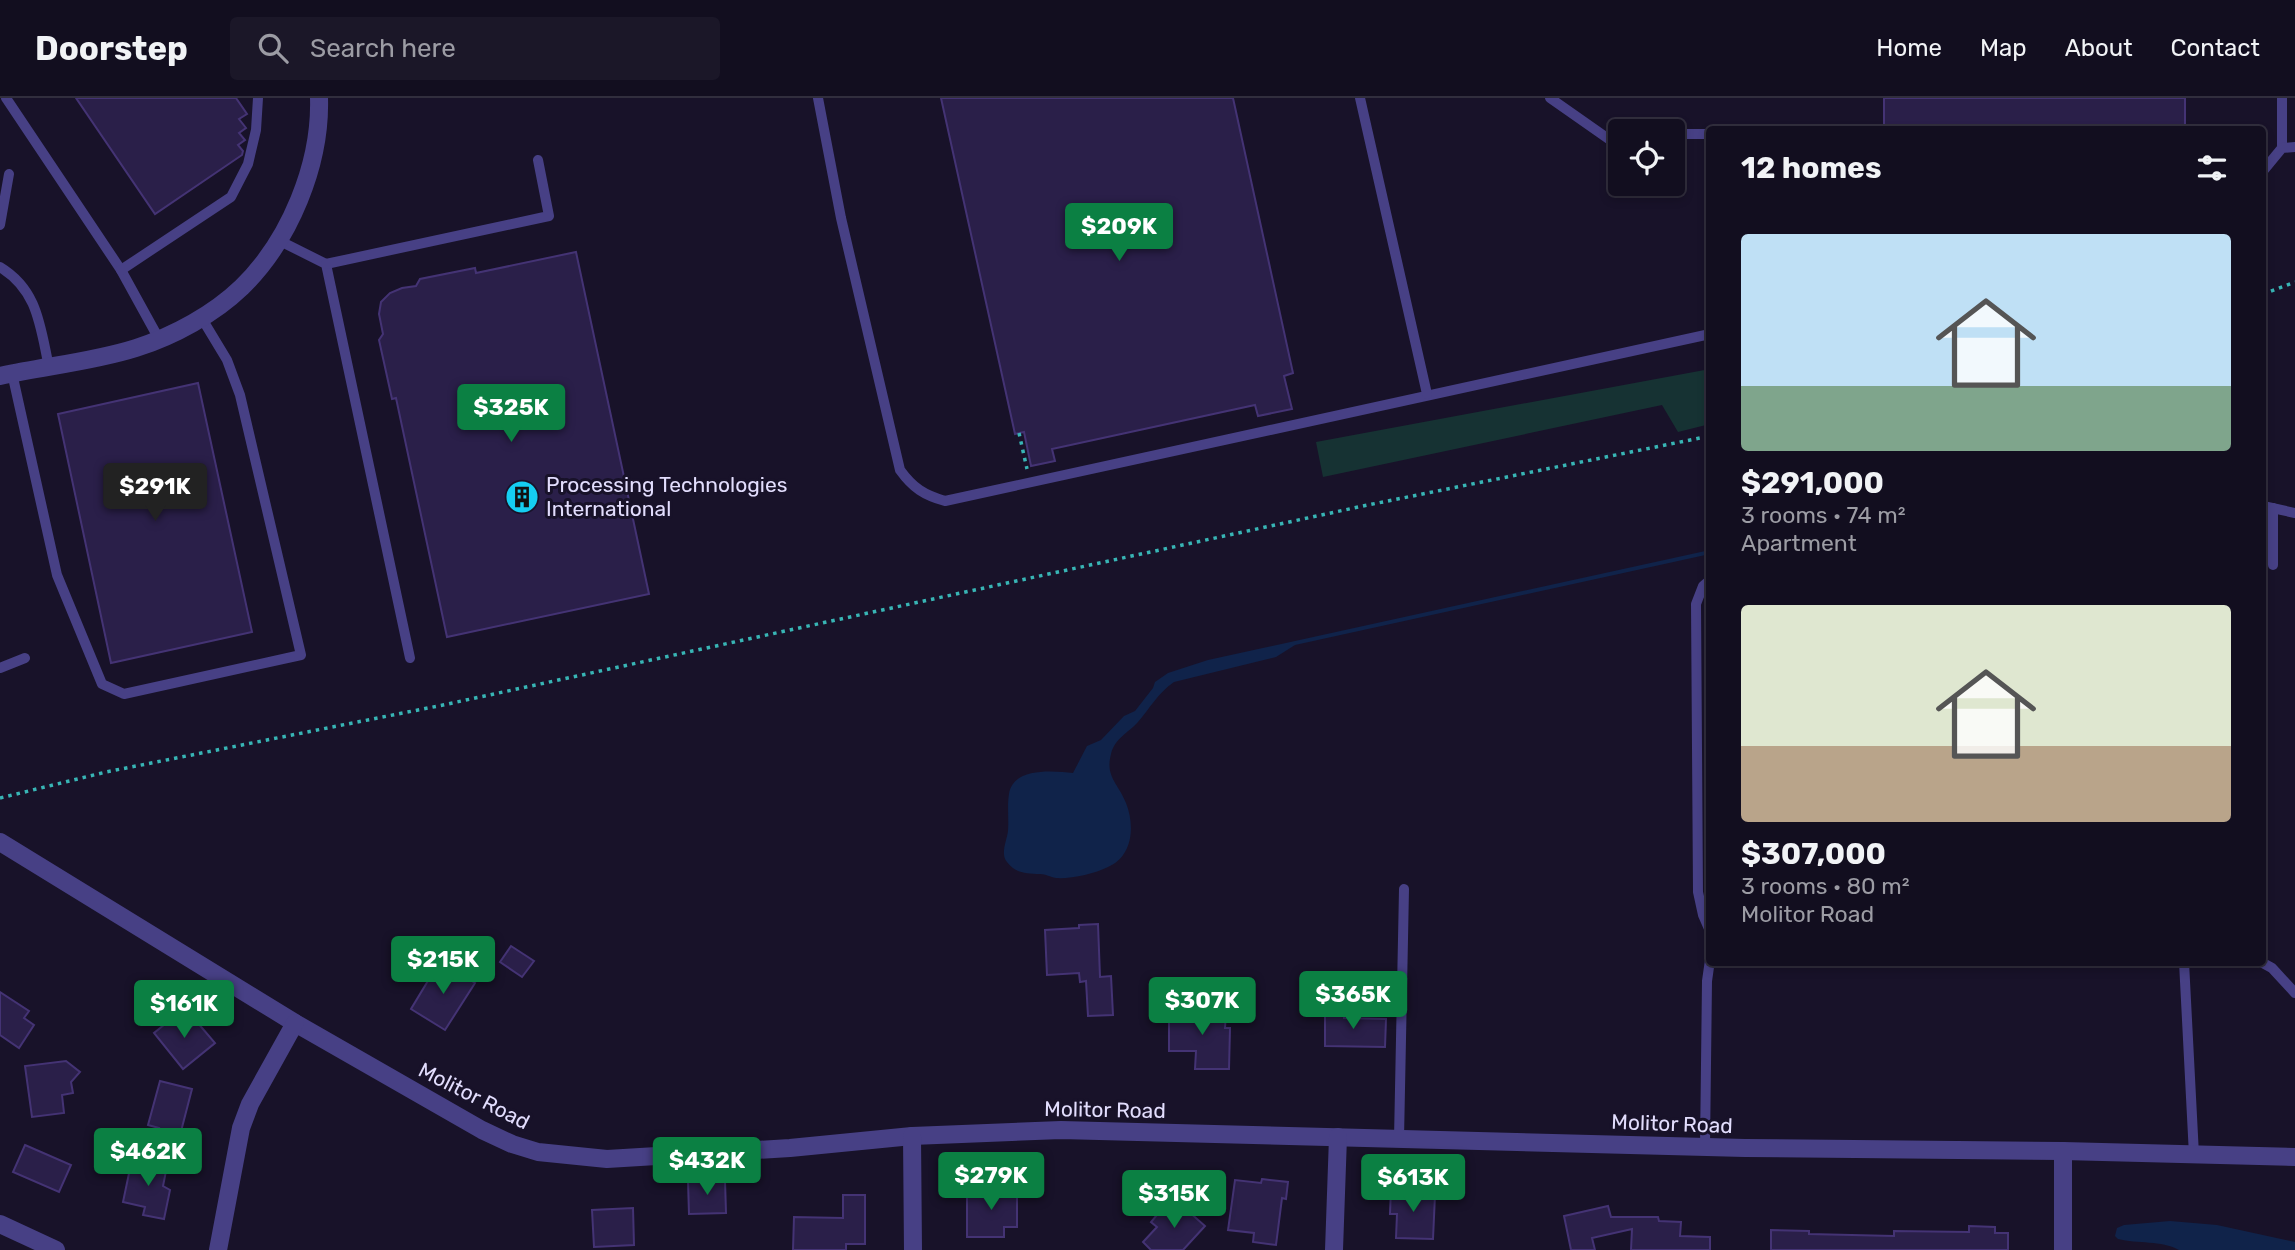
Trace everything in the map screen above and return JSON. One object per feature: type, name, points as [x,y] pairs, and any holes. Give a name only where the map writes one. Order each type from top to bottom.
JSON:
[{"type":"street","points":[[6,375],[110,355],[159,339],[201,317],[242,287],[278,240],[299,201],[320,122],[319,98]]},
{"type":"street","name":"Molitor Road","points":[[0,842],[295,1023],[482,1130],[538,1152],[607,1159],[643,1158],[912,1136],[1061,1130],[1705,1147],[2295,1157]]},
{"type":"street","points":[[218,1250],[241,1128],[250,1104],[295,1023]]},
{"type":"street","points":[[912,1136],[913,1250]]},
{"type":"street","points":[[1334,1250],[1338,1137]]},
{"type":"street","points":[[2063,1151],[2063,1250]]},
{"type":"street","points":[[0,1224],[56,1250]]},
{"type":"lane","points":[[6,98],[121,270],[159,339]]},
{"type":"lane","points":[[121,270],[231,197],[248,164],[256,130],[258,98]]},
{"type":"lane","points":[[818,98],[841,218],[900,470],[913,487],[924,495],[945,501],[1706,335]]},
{"type":"lane","points":[[1360,98],[1427,394]]},
{"type":"lane","points":[[1550,98],[1608,139]]},
{"type":"lane","points":[[2266,167],[2282,148],[2282,98]]},
{"type":"lane","points":[[1685,134],[1706,134]]},
{"type":"lane","points":[[2282,148],[2295,147]]},
{"type":"lane","points":[[278,240],[326,264],[549,216],[538,160]]},
{"type":"lane","points":[[0,225],[9,174]]},
{"type":"lane","points":[[326,264],[410,658]]},
{"type":"lane","points":[[0,267],[15,276],[26,289],[35,308],[49,367]]},
{"type":"lane","points":[[6,375],[57,575],[102,684],[124,694],[301,655],[240,395],[227,360],[201,317]]},
{"type":"lane","points":[[2273,565],[2268,508],[2295,513]]},
{"type":"lane","points":[[1706,583],[1696,604],[1695,692],[1698,892],[1706,922]]},
{"type":"lane","points":[[0,668],[25,658]]},
{"type":"lane","points":[[1399,1139],[1404,889]]},
{"type":"lane","points":[[2266,965],[2295,993]]},
{"type":"lane","points":[[1705,1147],[1709,966]]},
{"type":"lane","points":[[2184,966],[2194,1155]]},
{"type":"path","points":[[2266,293],[2295,282]]},
{"type":"path","points":[[1019,433],[1028,471]]},
{"type":"path","points":[[0,798],[106,772],[443,705],[1363,506],[1706,437]]},
{"type":"green space","points":[[1706,370],[1706,425],[1678,432],[1662,405],[1323,477],[1316,442]]},
{"type":"water","points":[[1706,551],[1706,555],[1295,645],[1276,657],[1174,682],[1119,740],[1111,754],[1111,774],[1129,812],[1130,840],[1123,856],[1102,870],[1062,878],[1026,873],[1010,866],[1004,851],[1008,831],[1008,799],[1012,785],[1018,779],[1035,773],[1073,773],[1087,746],[1101,740],[1124,716],[1135,711],[1155,682],[1168,673],[1208,660]]},
{"type":"water","points":[[2170,1221],[2217,1225],[2295,1242],[2295,1250],[2179,1250],[2165,1245],[2118,1239],[2115,1236],[2117,1228],[2124,1225]]},
{"type":"building","points":[[76,98],[236,98],[247,114],[239,119],[246,128],[239,133],[245,140],[238,145],[243,151],[242,155],[155,214]]},
{"type":"building","points":[[941,98],[1233,98],[1293,373],[1284,376],[1292,409],[1258,416],[1255,405],[1052,449],[1055,461],[1031,466],[1024,432],[1015,434]]},
{"type":"building","points":[[1884,98],[2185,98],[2185,126],[1884,126]]},
{"type":"building","name":"Processing Technologies International","points":[[576,252],[649,594],[447,637],[396,398],[392,399],[379,340],[383,334],[379,314],[381,302],[390,293],[416,286],[420,279],[475,268],[476,273]]},
{"type":"building","points":[[198,383],[252,632],[111,663],[58,414]]},
{"type":"building","points":[[1098,924],[1100,977],[1111,976],[1113,1015],[1088,1016],[1086,981],[1080,982],[1079,973],[1047,975],[1045,930]]},
{"type":"building","points":[[511,946],[534,961],[522,977],[500,962]]},
{"type":"building","points":[[440,961],[475,983],[445,1030],[411,1009]]},
{"type":"building","points":[[0,992],[29,1011],[24,1018],[34,1025],[19,1048],[0,1035]]},
{"type":"building","points":[[1192,1003],[1209,1004],[1209,1014],[1226,1014],[1225,1028],[1230,1028],[1229,1069],[1195,1069],[1196,1051],[1169,1051],[1169,1016],[1191,1016]]},
{"type":"building","points":[[1325,1009],[1344,1009],[1344,1018],[1386,1019],[1385,1047],[1325,1046]]},
{"type":"building","points":[[180,1012],[192,1026],[197,1022],[215,1043],[183,1069],[154,1033]]},
{"type":"building","points":[[66,1061],[80,1072],[71,1082],[73,1093],[62,1095],[64,1113],[32,1117],[25,1066]]},
{"type":"building","points":[[160,1081],[192,1089],[179,1139],[157,1134],[159,1128],[148,1125]]},
{"type":"building","points":[[25,1145],[71,1165],[59,1192],[13,1172]]},
{"type":"building","points":[[132,1159],[167,1166],[163,1186],[170,1190],[164,1219],[143,1215],[145,1207],[123,1202]]},
{"type":"building","points":[[1262,1179],[1288,1182],[1286,1199],[1282,1198],[1276,1245],[1253,1242],[1254,1233],[1228,1230],[1235,1180],[1261,1183]]},
{"type":"building","points":[[725,1180],[726,1213],[689,1214],[688,1181]]},
{"type":"building","points":[[967,1188],[1017,1190],[1017,1227],[1004,1227],[1004,1237],[967,1237]]},
{"type":"building","points":[[1391,1188],[1409,1189],[1409,1194],[1435,1195],[1433,1239],[1396,1238],[1397,1214],[1390,1214]]},
{"type":"building","points":[[843,1195],[865,1195],[865,1244],[846,1244],[846,1250],[793,1250],[794,1217],[843,1218]]},
{"type":"building","points":[[1179,1203],[1205,1226],[1183,1250],[1151,1250],[1143,1242],[1157,1227],[1151,1222],[1161,1210],[1168,1216]]},
{"type":"building","points":[[1608,1206],[1611,1217],[1658,1217],[1659,1221],[1681,1222],[1680,1236],[1710,1237],[1710,1250],[1631,1250],[1632,1229],[1592,1238],[1595,1250],[1571,1250],[1564,1216]]},
{"type":"building","points":[[633,1208],[634,1245],[594,1247],[592,1210]]},
{"type":"building","points":[[1969,1226],[1995,1227],[1995,1233],[2008,1233],[2008,1250],[1771,1250],[1771,1230],[1809,1231],[1809,1234],[1894,1236],[1894,1231],[1969,1232]]},
{"type":"place","name":"Processing Technologies International","points":[[522,497]]}]
